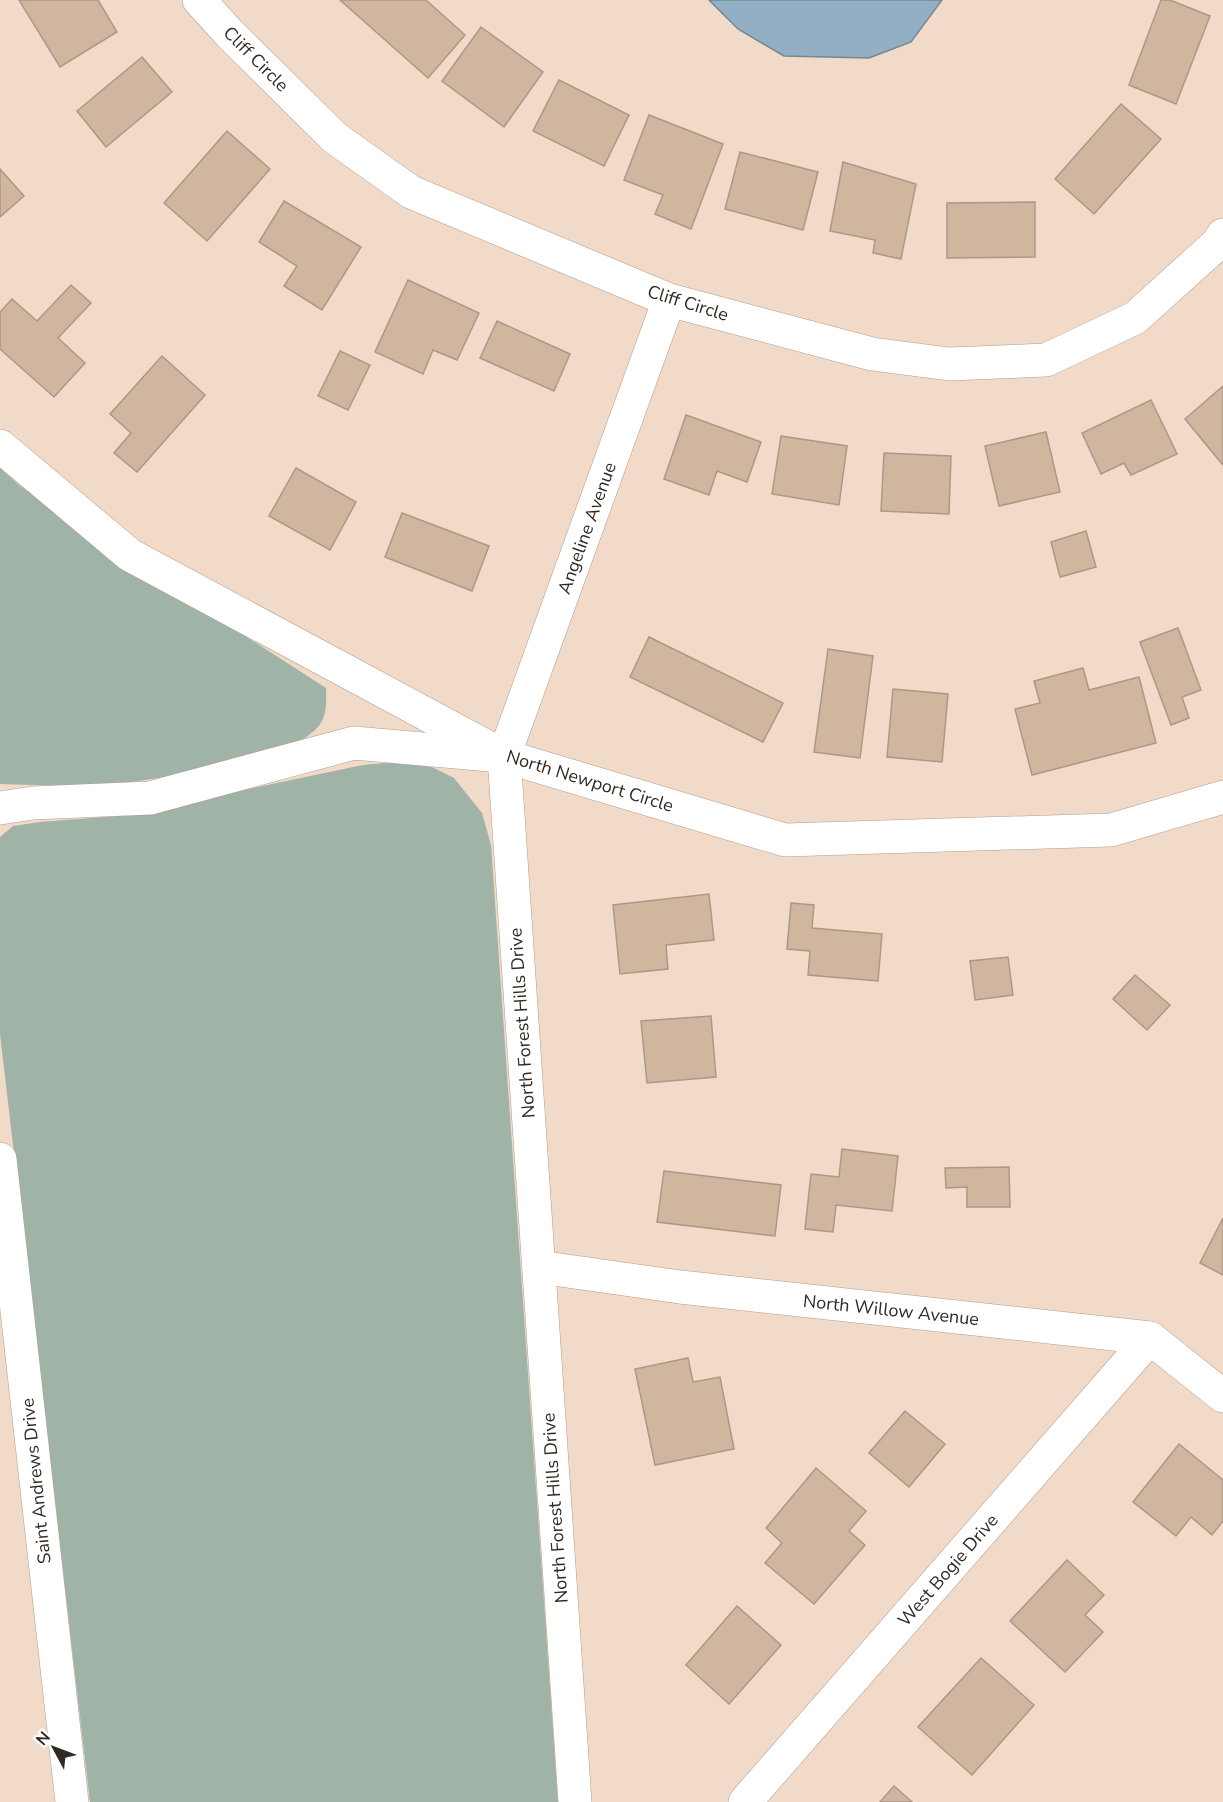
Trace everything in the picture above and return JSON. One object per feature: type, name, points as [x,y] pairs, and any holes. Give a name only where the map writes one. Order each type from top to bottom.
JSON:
[{"type":"street","name":"Cliff Circle","points":[[199,0],[335,138],[411,192],[669,300],[872,354],[949,364],[1046,360],[1135,318],[1217,244],[1223,235]]},
{"type":"street","name":"Angeline Avenue","points":[[504,756],[669,300]]},
{"type":"street","name":"North Newport Circle","points":[[0,446],[130,555],[504,756],[784,840],[1111,830],[1223,796]]},
{"type":"street","points":[[0,808],[33,803],[150,798],[354,743],[504,756]]},
{"type":"street","name":"North Forest Hills Drive","points":[[504,756],[575,1802]]},
{"type":"street","name":"Saint Andrews Drive","points":[[0,1159],[72,1802]]},
{"type":"street","name":"North Willow Avenue","points":[[539,1267],[680,1287],[1150,1338]]},
{"type":"street","points":[[1150,1338],[1223,1396]]},
{"type":"street","name":"West Bogie Drive","points":[[745,1802],[1150,1338]]},
{"type":"green space","points":[[0,468],[19,485],[87,534],[326,688],[325,713],[315,730],[300,741],[172,776],[98,787],[0,784]]},
{"type":"green space","points":[[397,762],[432,767],[454,778],[482,813],[491,845],[558,1802],[90,1802],[0,1034],[0,837],[13,826],[118,816],[363,765]]},
{"type":"water","points":[[709,0],[942,0],[911,42],[869,58],[784,56],[738,29]]},
{"type":"building","points":[[19,0],[98,0],[117,32],[60,67]]},
{"type":"building","points":[[340,0],[426,0],[465,35],[428,78]]},
{"type":"building","points":[[1161,0],[1170,0],[1210,16],[1176,104],[1129,85]]},
{"type":"building","points":[[481,27],[543,72],[504,127],[442,81]]},
{"type":"building","points":[[142,57],[172,92],[106,147],[77,111]]},
{"type":"building","points":[[559,80],[629,115],[604,166],[533,131]]},
{"type":"building","points":[[1121,104],[1161,139],[1094,214],[1055,179]]},
{"type":"building","points":[[649,115],[723,144],[691,229],[655,214],[663,195],[624,180]]},
{"type":"building","points":[[227,131],[270,169],[207,241],[164,203]]},
{"type":"building","points":[[740,152],[818,172],[803,230],[725,209]]},
{"type":"building","points":[[843,162],[916,184],[901,259],[873,253],[875,240],[830,231]]},
{"type":"building","points":[[0,169],[24,196],[0,217]]},
{"type":"building","points":[[284,201],[361,247],[322,310],[284,286],[297,266],[259,242]]},
{"type":"building","points":[[1035,202],[1035,257],[947,258],[947,203]]},
{"type":"building","points":[[408,280],[479,313],[457,360],[433,350],[423,374],[375,352]]},
{"type":"building","points":[[71,285],[91,303],[58,338],[85,363],[54,397],[0,349],[0,312],[12,299],[37,321]]},
{"type":"building","points":[[497,321],[570,354],[554,391],[480,358]]},
{"type":"building","points":[[340,351],[370,365],[348,410],[318,396]]},
{"type":"building","points":[[162,356],[205,395],[137,472],[114,453],[131,433],[110,414]]},
{"type":"building","points":[[1223,386],[1223,465],[1185,419]]},
{"type":"building","points":[[1151,400],[1177,454],[1131,475],[1124,463],[1101,474],[1082,433]]},
{"type":"building","points":[[686,415],[761,442],[747,482],[717,471],[709,495],[664,479]]},
{"type":"building","points":[[1046,432],[1060,492],[999,506],[985,446]]},
{"type":"building","points":[[781,436],[847,446],[839,505],[772,494]]},
{"type":"building","points":[[884,453],[951,456],[949,514],[881,511]]},
{"type":"building","points":[[296,468],[356,502],[330,550],[269,516]]},
{"type":"building","points":[[402,513],[489,546],[472,591],[385,557]]},
{"type":"building","points":[[1086,531],[1096,567],[1060,577],[1051,542]]},
{"type":"building","points":[[1178,628],[1201,690],[1182,697],[1189,718],[1171,725],[1140,642]]},
{"type":"building","points":[[649,637],[783,703],[763,742],[630,677]]},
{"type":"building","points":[[828,649],[873,656],[860,758],[814,752]]},
{"type":"building","points":[[1083,668],[1089,690],[1139,677],[1156,743],[1032,775],[1015,709],[1040,703],[1034,681]]},
{"type":"building","points":[[893,689],[948,694],[942,762],[887,757]]},
{"type":"building","points":[[709,894],[714,940],[666,945],[668,969],[620,974],[613,905]]},
{"type":"building","points":[[791,903],[814,905],[812,928],[882,934],[878,981],[808,975],[810,951],[787,949]]},
{"type":"building","points":[[1008,957],[1013,995],[975,1000],[970,961]]},
{"type":"building","points":[[1135,975],[1170,1005],[1147,1030],[1113,999]]},
{"type":"building","points":[[711,1016],[716,1077],[647,1083],[641,1021]]},
{"type":"building","points":[[842,1149],[898,1156],[892,1211],[836,1205],[833,1232],[805,1229],[811,1174],[839,1177]]},
{"type":"building","points":[[1009,1167],[1010,1207],[967,1207],[967,1187],[946,1188],[945,1168]]},
{"type":"building","points":[[664,1171],[781,1185],[775,1236],[657,1222]]},
{"type":"building","points":[[1223,1218],[1223,1275],[1200,1263]]},
{"type":"building","points":[[688,1358],[693,1382],[720,1377],[734,1449],[655,1465],[635,1369]]},
{"type":"building","points":[[905,1411],[945,1444],[909,1487],[869,1453]]},
{"type":"building","points":[[1179,1444],[1223,1480],[1223,1521],[1212,1535],[1191,1517],[1176,1536],[1133,1502]]},
{"type":"building","points":[[816,1468],[866,1511],[849,1531],[865,1545],[814,1604],[765,1563],[782,1543],[766,1528]]},
{"type":"building","points":[[1067,1560],[1104,1595],[1085,1615],[1103,1632],[1065,1672],[1010,1621]]},
{"type":"building","points":[[737,1606],[781,1645],[729,1704],[686,1665]]},
{"type":"building","points":[[981,1658],[1034,1705],[972,1775],[918,1727]]},
{"type":"building","points":[[894,1786],[912,1802],[880,1802]]}]
